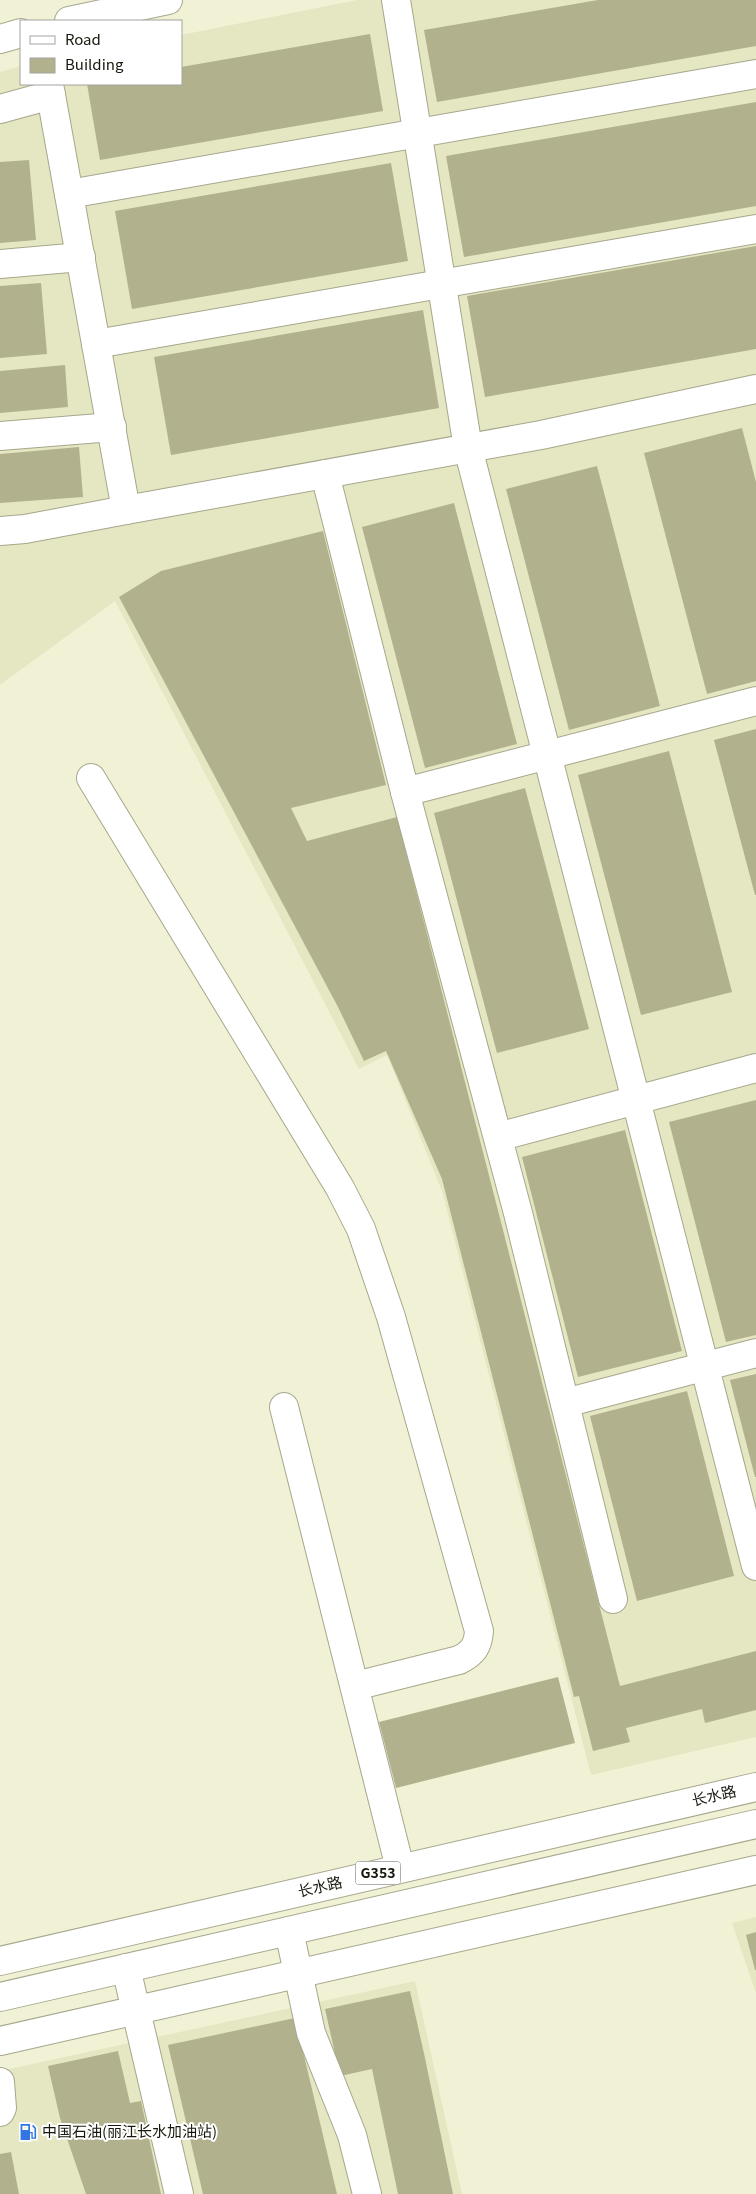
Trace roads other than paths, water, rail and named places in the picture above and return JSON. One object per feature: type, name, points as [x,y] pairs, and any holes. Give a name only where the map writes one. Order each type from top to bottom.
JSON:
[{"type":"main road","points":[[74,20],[168,0]]},
{"type":"main road","points":[[396,0],[468,448],[756,1566]]},
{"type":"main road","points":[[0,39],[20,33]]},
{"type":"main road","points":[[69,194],[756,74]]},
{"type":"main road","points":[[0,109],[50,89],[126,510]]},
{"type":"main road","points":[[96,344],[756,229]]},
{"type":"main road","points":[[0,264],[81,257]]},
{"type":"main road","points":[[0,531],[25,529],[468,448],[756,389]]},
{"type":"main road","points":[[0,436],[112,427]]},
{"type":"main road","points":[[325,474],[405,792],[498,1137],[613,1599]]},
{"type":"main road","points":[[405,792],[756,701]]},
{"type":"main road","points":[[91,778],[340,1188],[361,1229],[392,1317],[479,1631],[479,1640],[476,1648],[469,1655],[459,1660],[355,1686]]},
{"type":"main road","points":[[498,1137],[756,1068]]},
{"type":"main road","points":[[565,1403],[756,1353]]},
{"type":"main road","points":[[284,1407],[400,1868]]},
{"type":"main road","name":"长水路","points":[[0,1961],[756,1786]]},
{"type":"main road","name":"G353","points":[[0,1997],[756,1824]]},
{"type":"main road","points":[[0,2041],[756,1870]]},
{"type":"main road","points":[[289,1931],[311,2033],[352,2135],[367,2194]]},
{"type":"main road","points":[[126,1968],[179,2194]]},
{"type":"main road","points":[[0,2082],[2,2108],[0,2112]]},
{"type":"place","name":"中国石油(丽江长水加油站)","points":[[28,2132]]}]
